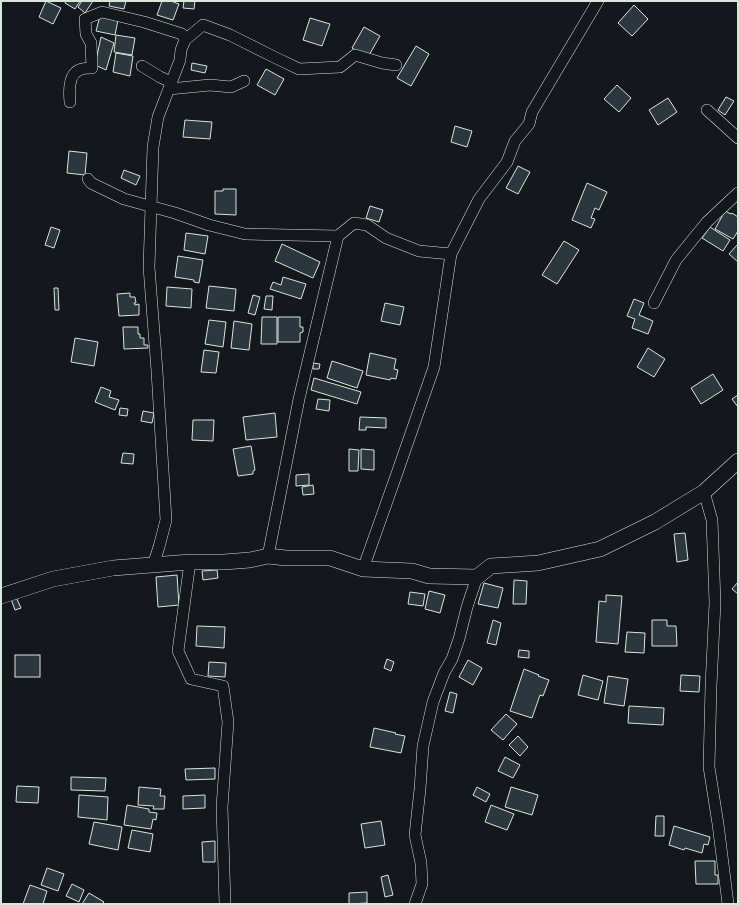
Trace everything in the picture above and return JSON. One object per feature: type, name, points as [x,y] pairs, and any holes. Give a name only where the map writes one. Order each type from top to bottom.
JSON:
[{"type":"street","points":[[363,569],[434,367],[451,254],[479,199],[507,162],[515,141],[529,124],[532,112],[598,1]]},
{"type":"street","points":[[70,102],[69,88],[74,74],[80,69],[92,68],[90,43],[86,34],[85,19],[102,12],[174,30],[182,34],[185,40]]},
{"type":"street","points":[[152,565],[159,547],[166,520],[149,267],[153,147],[158,117],[180,60],[181,50],[185,40],[203,26],[230,35],[299,69],[340,67],[355,56],[396,65]]},
{"type":"street","points":[[142,66],[170,85],[210,85],[231,87],[244,81]]},
{"type":"street","points":[[707,110],[738,138]]},
{"type":"street","points":[[88,179],[92,183],[124,199],[175,213],[209,225],[245,234],[338,236]]},
{"type":"street","points":[[654,302],[676,260],[707,222],[738,193]]},
{"type":"street","points":[[268,556],[299,399],[338,236],[354,223],[367,225],[386,238],[419,251],[451,254]]},
{"type":"street","points":[[415,904],[422,884],[421,863],[415,835],[423,746],[433,702],[444,673],[452,659],[477,577],[491,566],[538,563],[600,548],[656,522],[704,492],[738,462]]},
{"type":"street","points":[[704,492],[712,520],[715,603],[709,767],[728,904]]},
{"type":"street","points":[[1,596],[53,579],[114,568],[190,562],[250,560],[268,556],[286,558],[330,558],[363,569],[412,571],[429,576],[477,577]]},
{"type":"street","points":[[190,562],[178,651],[191,679],[222,686],[228,722],[222,807],[225,904]]},
{"type":"building","points":[[46,1],[61,8],[53,24],[39,17]]},
{"type":"building","points":[[66,1],[80,1],[75,9],[65,3]]},
{"type":"building","points":[[82,1],[93,1],[85,13],[78,7]]},
{"type":"building","points":[[110,1],[126,1],[124,9],[109,6]]},
{"type":"building","points":[[162,1],[171,1],[179,4],[173,20],[157,15]]},
{"type":"building","points":[[184,1],[195,1],[194,9],[183,8]]},
{"type":"building","points":[[634,5],[648,19],[632,36],[618,23]]},
{"type":"building","points":[[100,16],[118,20],[115,35],[96,31]]},
{"type":"building","points":[[310,18],[330,24],[322,46],[303,40]]},
{"type":"building","points":[[364,27],[380,36],[368,57],[352,48]]},
{"type":"building","points":[[116,35],[135,38],[132,55],[114,52]]},
{"type":"building","points":[[101,37],[114,43],[106,70],[95,65]]},
{"type":"building","points":[[416,46],[429,54],[411,86],[397,78]]},
{"type":"building","points":[[116,53],[133,56],[130,76],[113,72]]},
{"type":"building","points":[[192,63],[207,66],[205,73],[191,70]]},
{"type":"building","points":[[266,69],[284,79],[275,95],[257,85]]},
{"type":"building","points":[[617,85],[631,98],[619,112],[604,99]]},
{"type":"building","points":[[726,97],[734,101],[725,115],[718,110]]},
{"type":"building","points":[[668,98],[677,112],[658,125],[649,110]]},
{"type":"building","points":[[185,120],[212,122],[210,139],[183,137]]},
{"type":"building","points":[[455,126],[472,131],[467,147],[451,142]]},
{"type":"building","points":[[69,151],[87,153],[85,175],[67,173]]},
{"type":"building","points":[[518,166],[530,172],[518,194],[506,188]]},
{"type":"building","points":[[124,170],[140,176],[136,185],[121,178]]},
{"type":"building","points":[[587,183],[607,192],[599,210],[595,208],[591,218],[595,219],[591,228],[572,220]]},
{"type":"building","points":[[223,189],[236,189],[236,215],[215,214],[215,191],[223,191]]},
{"type":"building","points":[[370,206],[383,210],[379,222],[366,218]]},
{"type":"building","points":[[725,211],[738,217],[738,231],[733,239],[715,229]]},
{"type":"building","points":[[51,227],[60,230],[54,248],[45,245]]},
{"type":"building","points":[[710,227],[730,240],[723,251],[702,238]]},
{"type":"building","points":[[186,233],[208,236],[205,254],[184,250]]},
{"type":"building","points":[[564,241],[579,250],[557,284],[542,275]]},
{"type":"building","points":[[282,244],[320,262],[313,278],[275,261]]},
{"type":"building","points":[[738,244],[738,262],[729,254]]},
{"type":"building","points":[[178,256],[203,260],[199,283],[194,282],[194,280],[175,277]]},
{"type":"building","points":[[283,277],[306,284],[301,299],[270,289],[273,282],[281,285]]},
{"type":"building","points":[[209,286],[236,289],[234,311],[206,308]]},
{"type":"building","points":[[167,287],[192,289],[191,308],[166,306]]},
{"type":"building","points":[[54,288],[58,288],[59,310],[55,310]]},
{"type":"building","points":[[130,293],[130,297],[135,297],[135,305],[139,304],[139,315],[119,316],[117,294]]},
{"type":"building","points":[[253,295],[260,297],[255,315],[248,313]]},
{"type":"building","points":[[266,296],[273,296],[272,310],[264,309]]},
{"type":"building","points":[[634,299],[644,303],[639,315],[653,321],[648,334],[632,328],[635,319],[627,316]]},
{"type":"building","points":[[385,303],[404,307],[400,325],[381,321]]},
{"type":"building","points":[[262,317],[277,317],[277,344],[261,344]]},
{"type":"building","points":[[278,317],[300,317],[300,327],[303,327],[303,332],[300,333],[300,342],[278,342]]},
{"type":"building","points":[[209,320],[226,322],[223,347],[205,344]]},
{"type":"building","points":[[234,321],[252,324],[249,350],[231,348]]},
{"type":"building","points":[[123,327],[138,327],[138,334],[140,334],[140,338],[144,338],[144,345],[148,345],[148,348],[124,349]]},
{"type":"building","points":[[75,338],[98,342],[94,366],[71,362]]},
{"type":"building","points":[[648,348],[665,359],[654,377],[637,367]]},
{"type":"building","points":[[204,350],[219,352],[216,373],[201,372]]},
{"type":"building","points":[[370,353],[396,359],[394,369],[398,370],[396,379],[391,378],[390,380],[366,375]]},
{"type":"building","points":[[332,361],[363,371],[357,388],[327,378]]},
{"type":"building","points":[[313,363],[320,364],[319,369],[313,369]]},
{"type":"building","points":[[713,374],[723,390],[701,404],[691,388]]},
{"type":"building","points":[[314,378],[361,392],[357,404],[311,390]]},
{"type":"building","points":[[101,387],[111,391],[109,397],[119,400],[115,410],[95,402]]},
{"type":"building","points":[[738,395],[738,407],[732,399]]},
{"type":"building","points":[[318,399],[330,400],[329,411],[316,409]]},
{"type":"building","points":[[120,408],[128,409],[127,416],[119,415]]},
{"type":"building","points":[[143,411],[154,413],[152,423],[141,421]]},
{"type":"building","points":[[275,413],[277,437],[246,440],[243,417]]},
{"type":"building","points":[[360,417],[386,418],[386,428],[366,427],[366,430],[359,430]]},
{"type":"building","points":[[193,420],[214,420],[213,441],[192,440]]},
{"type":"building","points":[[251,446],[255,470],[253,471],[253,474],[238,476],[233,449]]},
{"type":"building","points":[[349,449],[359,450],[358,471],[349,471]]},
{"type":"building","points":[[361,449],[374,450],[374,470],[361,469]]},
{"type":"building","points":[[123,453],[134,454],[133,464],[121,463]]},
{"type":"building","points":[[309,474],[309,485],[296,486],[296,475]]},
{"type":"building","points":[[313,485],[314,494],[303,495],[302,487]]},
{"type":"building","points":[[685,533],[688,560],[677,562],[674,534]]},
{"type":"building","points":[[217,570],[218,578],[203,580],[202,571]]},
{"type":"building","points":[[177,575],[179,605],[158,607],[156,577]]},
{"type":"building","points":[[514,580],[527,581],[526,604],[513,604]]},
{"type":"building","points":[[738,582],[738,594],[732,589]]},
{"type":"building","points":[[484,583],[503,588],[498,608],[478,604]]},
{"type":"building","points":[[429,591],[445,595],[440,613],[425,609]]},
{"type":"building","points":[[410,592],[425,594],[423,606],[408,604]]},
{"type":"building","points":[[606,595],[622,596],[618,644],[596,642],[599,601],[606,602]]},
{"type":"building","points":[[16,597],[21,608],[15,610],[11,599]]},
{"type":"building","points":[[493,620],[501,623],[496,645],[487,643]]},
{"type":"building","points":[[652,620],[667,620],[667,626],[676,626],[677,646],[652,646]]},
{"type":"building","points":[[197,626],[225,627],[224,648],[196,646]]},
{"type":"building","points":[[627,632],[645,633],[644,653],[625,652]]},
{"type":"building","points":[[519,650],[529,651],[529,658],[518,657]]},
{"type":"building","points":[[15,655],[40,655],[40,677],[15,677]]},
{"type":"building","points":[[387,659],[394,662],[391,671],[384,668]]},
{"type":"building","points":[[468,660],[482,668],[473,685],[459,677]]},
{"type":"building","points":[[209,662],[226,663],[225,677],[208,676]]},
{"type":"building","points":[[524,669],[549,680],[543,696],[540,695],[532,718],[510,711]]},
{"type":"building","points":[[583,675],[603,681],[598,700],[578,695]]},
{"type":"building","points":[[681,675],[700,676],[699,692],[680,691]]},
{"type":"building","points":[[608,676],[628,679],[624,706],[604,703]]},
{"type":"building","points":[[450,692],[457,694],[453,713],[445,711]]},
{"type":"building","points":[[629,706],[664,708],[663,725],[628,723]]},
{"type":"building","points":[[506,714],[517,724],[503,740],[491,730]]},
{"type":"building","points":[[374,728],[405,736],[401,753],[370,747]]},
{"type":"building","points":[[518,736],[528,747],[520,756],[509,745]]},
{"type":"building","points":[[505,757],[520,765],[513,778],[498,771]]},
{"type":"building","points":[[215,768],[215,779],[186,780],[185,769]]},
{"type":"building","points":[[71,777],[106,778],[105,791],[71,790]]},
{"type":"building","points":[[17,786],[39,787],[38,803],[16,802]]},
{"type":"building","points":[[139,787],[161,789],[160,796],[165,796],[164,809],[153,809],[154,806],[138,805]]},
{"type":"building","points":[[477,787],[490,794],[486,802],[473,795]]},
{"type":"building","points":[[511,787],[538,795],[532,815],[505,807]]},
{"type":"building","points":[[79,795],[108,797],[107,820],[78,817]]},
{"type":"building","points":[[205,795],[205,808],[183,809],[183,796]]},
{"type":"building","points":[[127,805],[149,809],[149,812],[157,813],[156,820],[153,819],[151,829],[124,825]]},
{"type":"building","points":[[491,805],[514,814],[507,830],[485,822]]},
{"type":"building","points":[[656,816],[664,816],[664,836],[655,836]]},
{"type":"building","points":[[381,821],[385,845],[365,848],[361,824]]},
{"type":"building","points":[[94,822],[122,827],[118,850],[89,844]]},
{"type":"building","points":[[674,826],[710,837],[708,845],[704,844],[702,853],[685,848],[684,850],[669,845]]},
{"type":"building","points":[[132,830],[153,834],[150,852],[128,848]]},
{"type":"building","points":[[215,841],[215,862],[203,862],[202,842]]},
{"type":"building","points":[[695,861],[715,861],[715,875],[718,875],[718,884],[696,884]]},
{"type":"building","points":[[47,868],[64,874],[58,891],[41,885]]},
{"type":"building","points":[[388,875],[393,895],[385,897],[381,877]]},
{"type":"building","points":[[72,884],[84,890],[79,902],[66,896]]},
{"type":"building","points":[[30,885],[47,891],[43,904],[23,904]]},
{"type":"building","points":[[367,892],[367,903],[349,904],[349,893]]},
{"type":"building","points":[[89,893],[104,902],[102,904],[82,904]]}]
